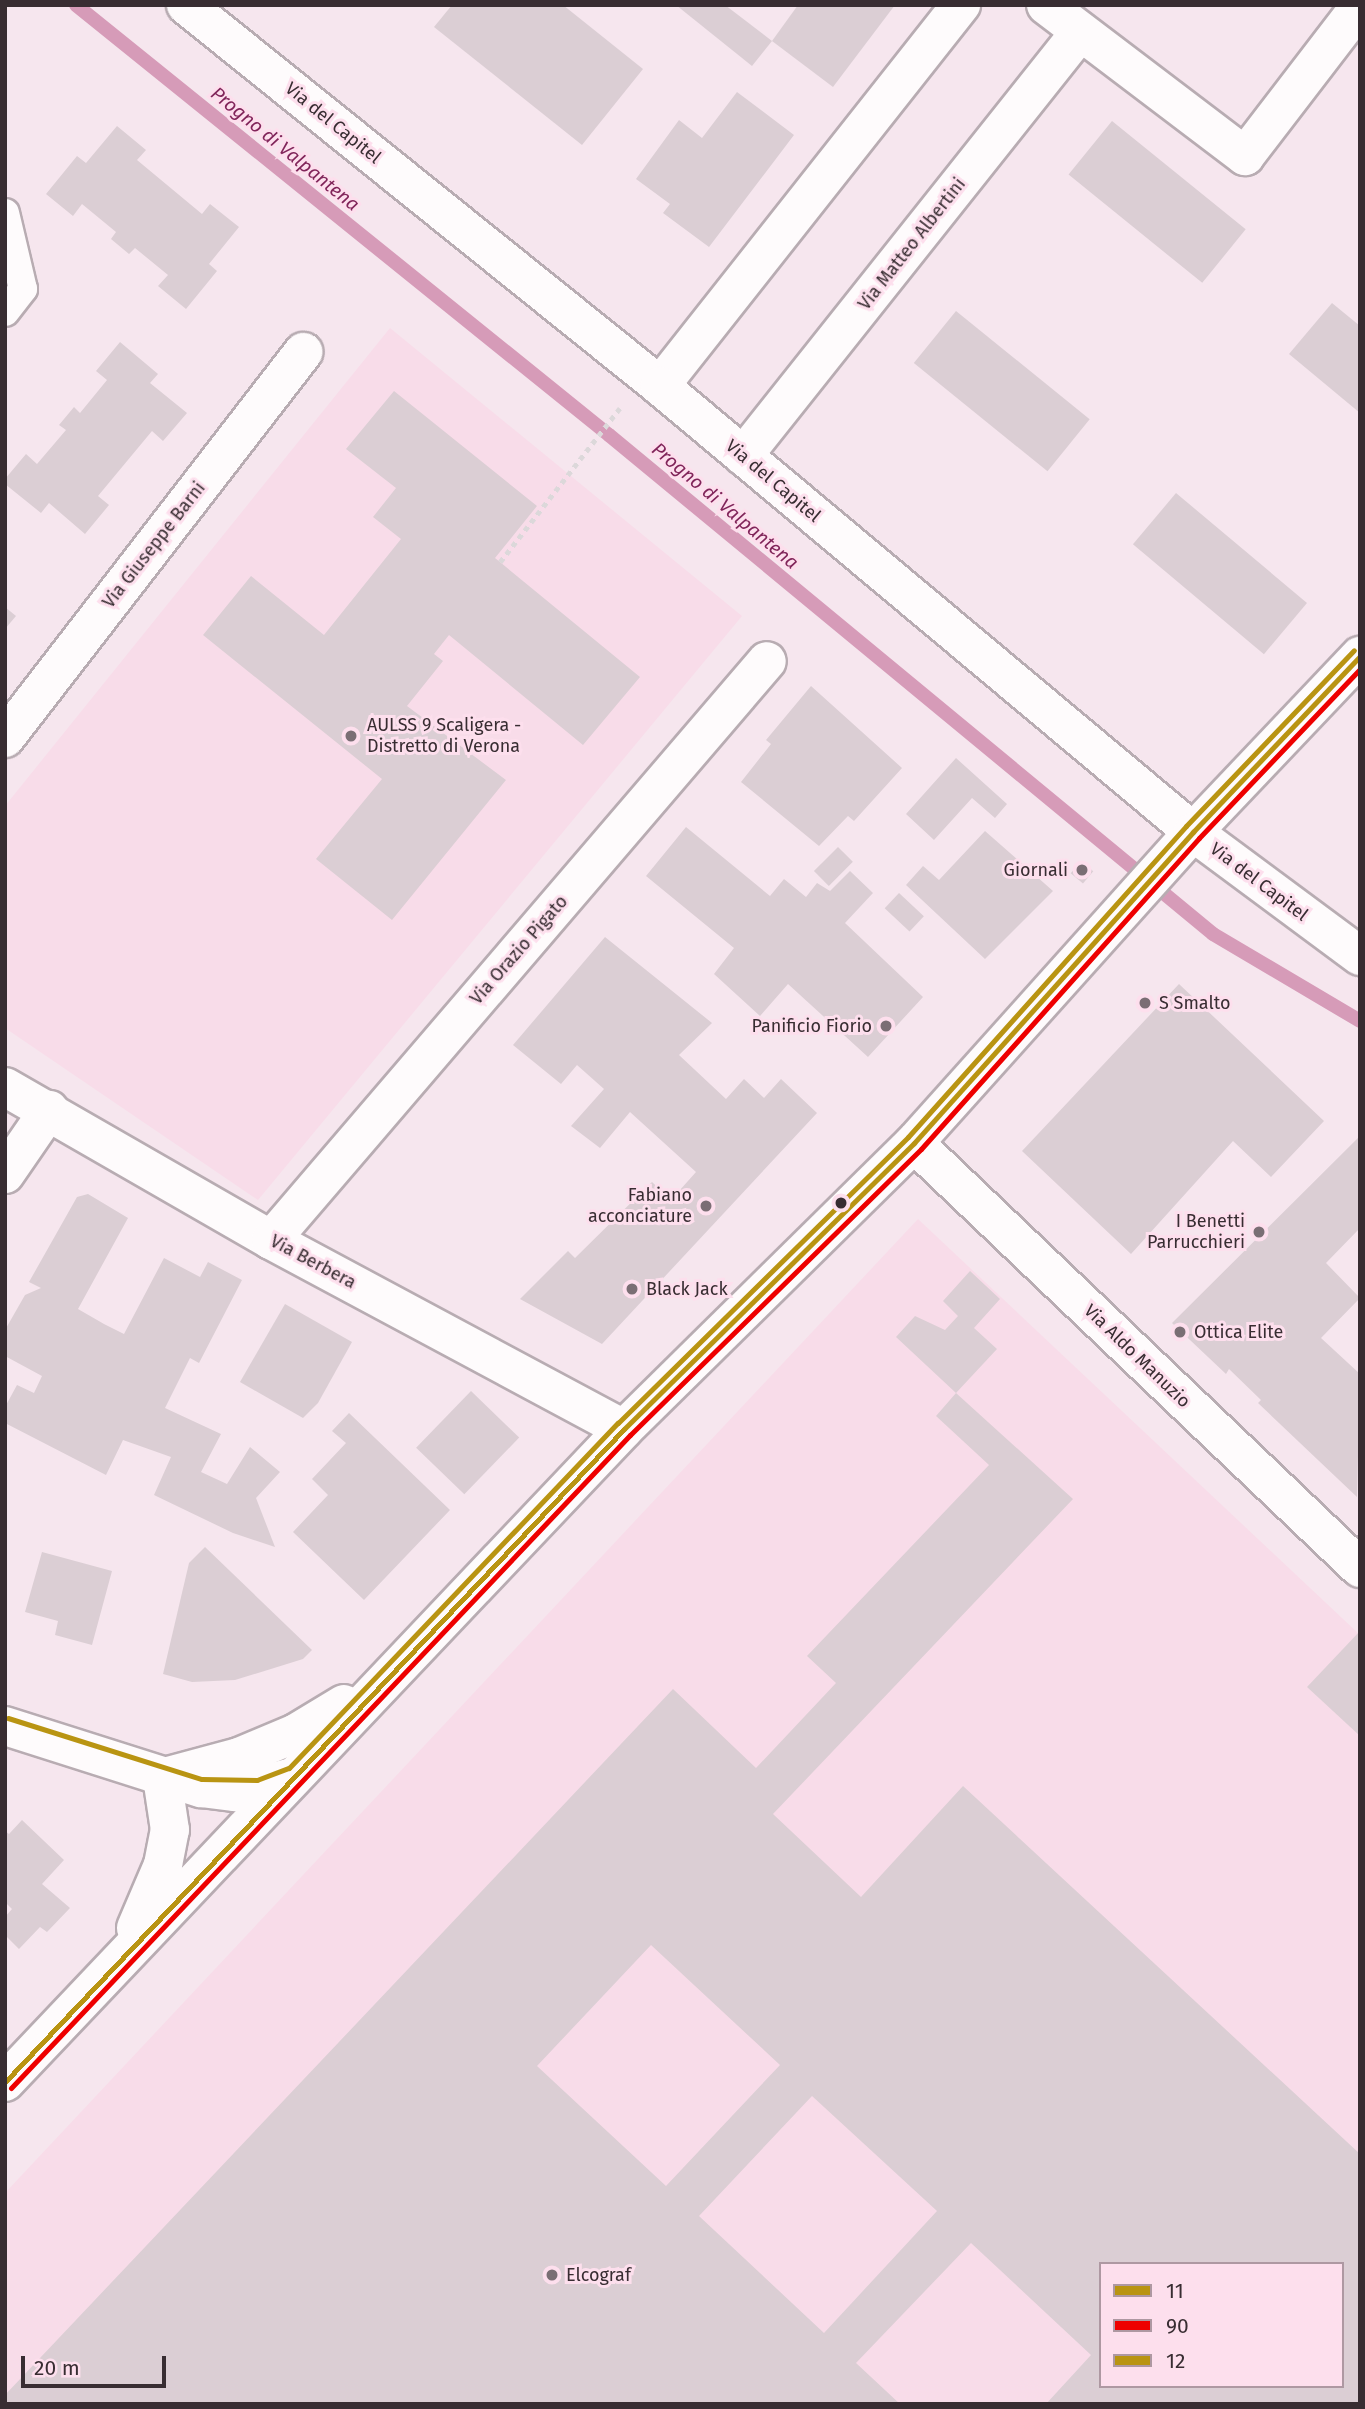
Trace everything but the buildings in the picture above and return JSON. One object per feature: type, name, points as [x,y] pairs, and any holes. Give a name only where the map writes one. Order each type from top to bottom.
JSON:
[{"type":"street","name":"Via del Capitel","points":[[186,5],[660,386],[1183,843],[1360,956]]},
{"type":"street","points":[[660,386],[961,5]]},
{"type":"street","points":[[1045,5],[1245,156],[1360,6]]},
{"type":"street","name":"Via Matteo Albertini","points":[[743,456],[1080,32]]},
{"type":"street","name":"Via Giuseppe Barni","points":[[5,737],[303,352]]},
{"type":"street","points":[[5,2082],[624,1429],[914,1143],[1183,843],[1360,656]]},
{"type":"street","name":"Via Orazio Pigato","points":[[271,1240],[767,661]]},
{"type":"street","name":"Via Berbera","points":[[5,1087],[271,1240],[624,1429]]},
{"type":"street","points":[[5,1174],[49,1110]]},
{"type":"street","name":"Via Aldo Manuzio","points":[[914,1143],[1360,1569]]},
{"type":"street","points":[[162,1777],[203,1769],[296,1732],[397,1666]]},
{"type":"street","points":[[5,1726],[162,1777],[235,1792],[294,1776]]},
{"type":"street","points":[[111,1969],[149,1906],[163,1865],[170,1830],[162,1777]]},
{"type":"lane","points":[[5,213],[23,289],[5,313]]},
{"type":"path","points":[[500,562],[618,411]]},
{"type":"shaded area","name":"AULSS 9 Scaligera - Distretto di Verona","points":[[390,328],[742,616],[258,1200],[5,1028],[5,806]]},
{"type":"shaded area","points":[[918,1219],[1360,1635],[1360,2404],[5,2404],[5,2193]]},
{"type":"waterway","name":"Progno di Valpantena","points":[[76,5],[609,435],[1213,934],[1360,1021]]},
{"type":"transit line","name":"12","points":[[8,1718],[202,1779],[257,1780],[289,1768],[618,1423],[908,1137],[1186,826],[1354,650]]},
{"type":"transit line","name":"11","points":[[5,2082],[624,1429],[914,1143],[1193,832],[1360,656]]},
{"type":"transit line","name":"90","points":[[11,2088],[630,1435],[921,1149],[1199,838],[1360,669]]},
{"type":"place","name":"AULSS 9 Scaligera - Distretto di Verona","points":[[351,736]]},
{"type":"place","name":"Giornali","points":[[1082,870]]},
{"type":"place","name":"S Smalto","points":[[1145,1003]]},
{"type":"place","name":"Panificio Fiorio","points":[[886,1026]]},
{"type":"place","name":"Fabiano acconciature","points":[[706,1206]]},
{"type":"place","name":"I Benetti Parrucchieri","points":[[1259,1232]]},
{"type":"place","name":"Black Jack","points":[[632,1289]]},
{"type":"place","name":"Ottica Elite","points":[[1180,1332]]},
{"type":"place","name":"Elcograf","points":[[552,2275]]}]
